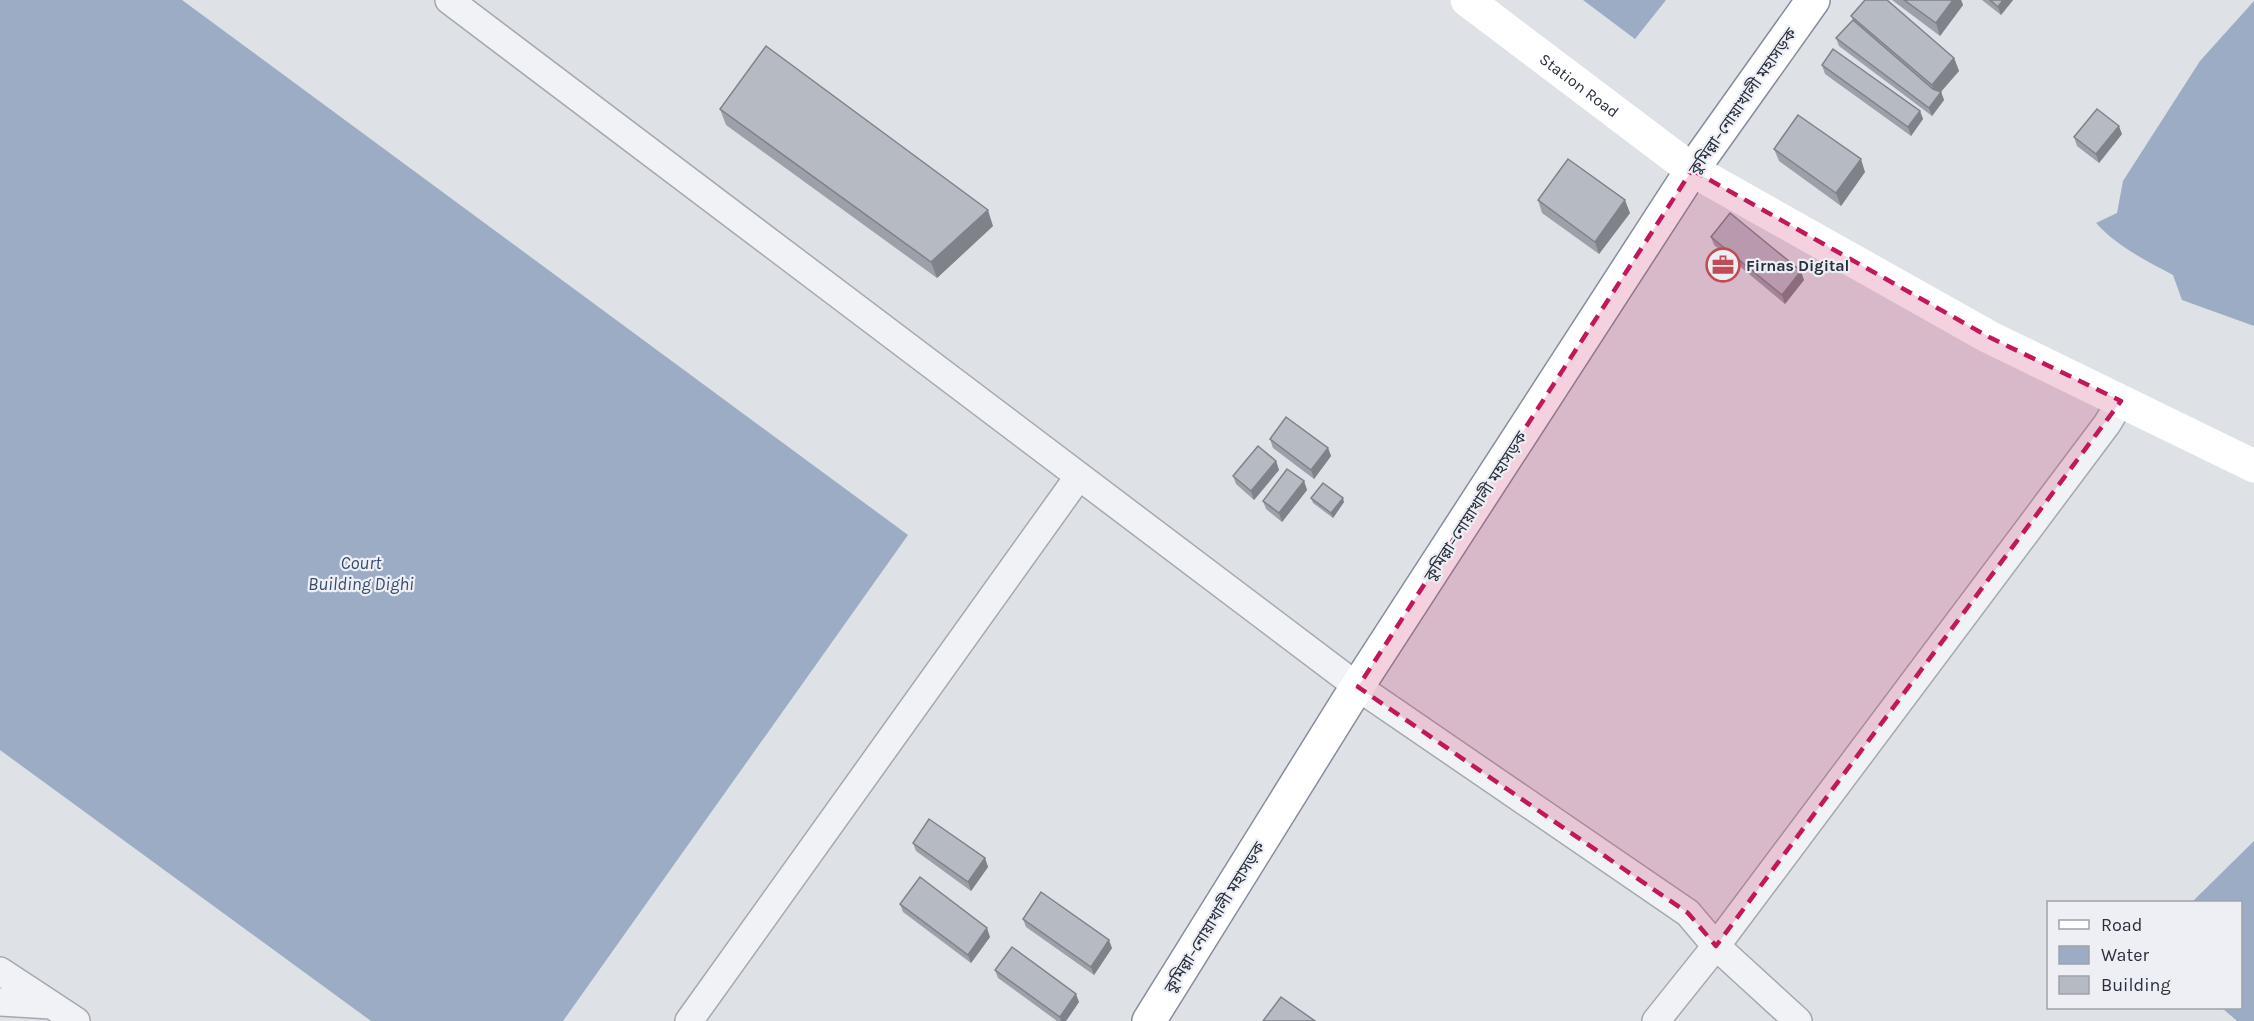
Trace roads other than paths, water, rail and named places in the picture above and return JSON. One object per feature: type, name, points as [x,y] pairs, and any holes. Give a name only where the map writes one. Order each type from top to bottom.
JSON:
[{"type":"main road","name":"Station Road","points":[[1467,0],[1692,170],[1989,337],[2254,466]]},
{"type":"main road","name":"কুমিল্লা–নোয়াখালী মহাসড়ক","points":[[1149,1021],[1358,687],[1692,170],[1813,0]]},
{"type":"street","points":[[448,0],[1358,687],[1688,913],[1716,946],[1798,1021]]},
{"type":"street","points":[[1656,1021],[1716,946],[2093,443],[2121,401]]},
{"type":"street","points":[[689,1021],[1079,476]]},
{"type":"street","points":[[0,970],[76,1021]]},
{"type":"street","points":[[0,1002],[53,1006]]},
{"type":"water","name":"Court Building Dighi","points":[[0,0],[182,0],[908,535],[563,1021],[371,1021],[0,750]]},
{"type":"water","points":[[1583,0],[1666,0],[1635,39]]},
{"type":"water","points":[[2254,1],[2254,326],[2182,300],[2173,275],[2123,246],[2096,223],[2117,213],[2123,181],[2200,61]]},
{"type":"water","points":[[2254,841],[2254,1021],[2237,1021],[2223,1009],[2242,1009],[2242,901],[2193,901]]},
{"type":"place","name":"Firnas Digital","points":[[1723,265]]}]
